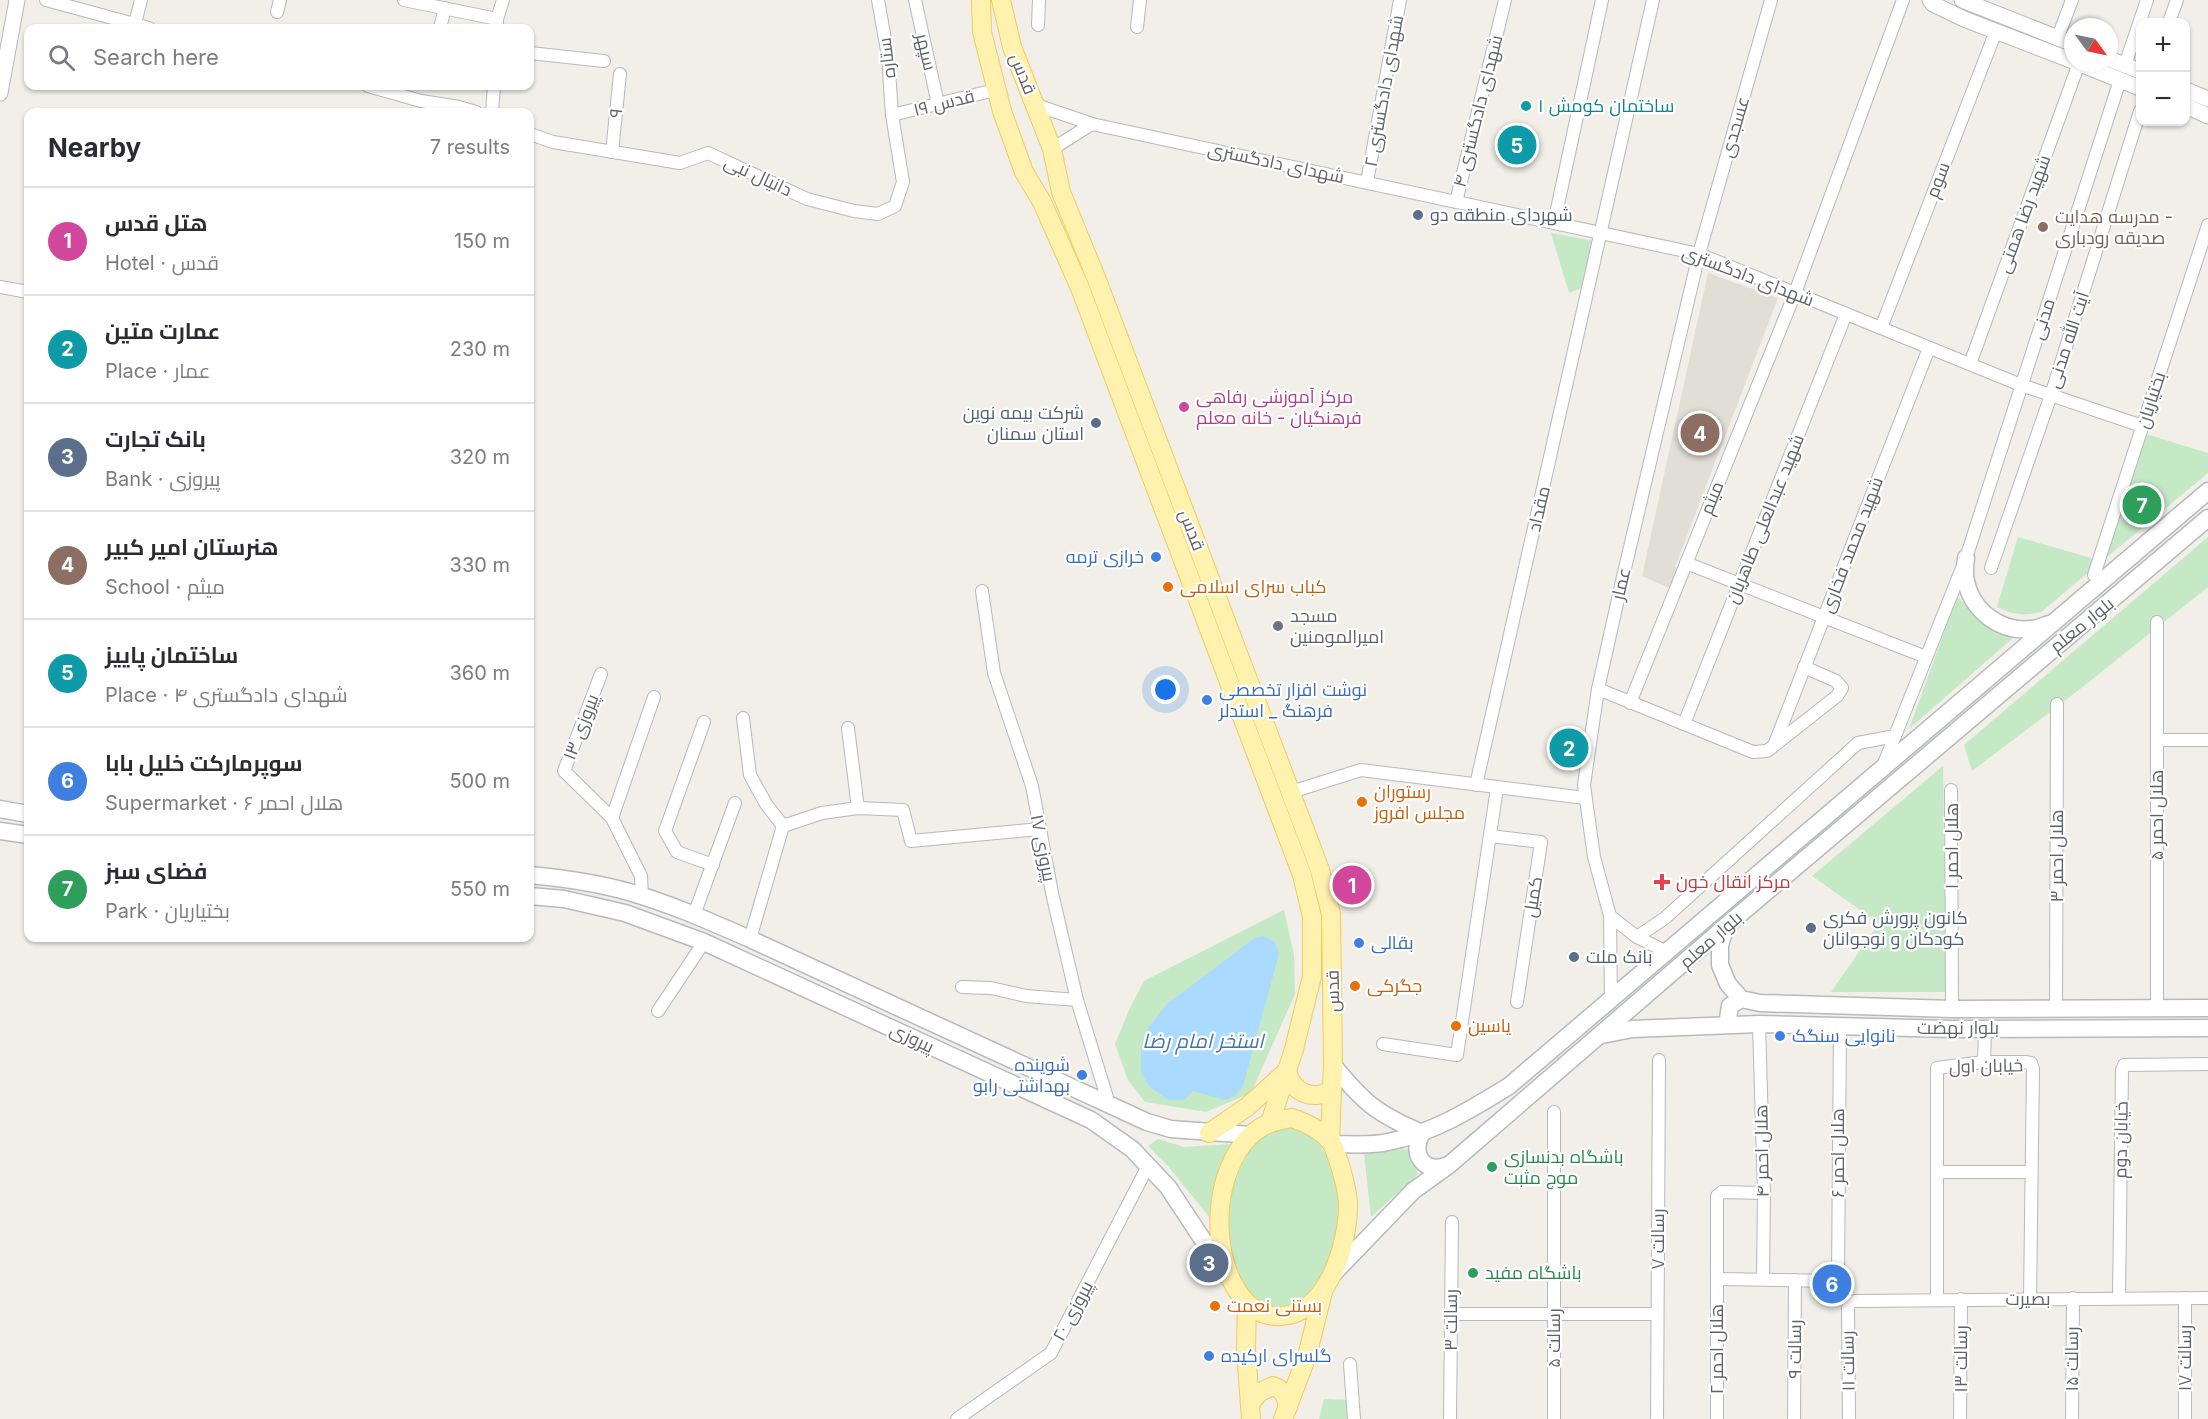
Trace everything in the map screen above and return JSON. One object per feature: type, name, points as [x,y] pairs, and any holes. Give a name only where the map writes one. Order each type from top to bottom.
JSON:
[{"type":"main road","name":"قدس","points":[[1001,0],[1008,35],[1052,152],[1061,192],[1101,291],[1320,870],[1331,914],[1333,1065],[1331,1142]]},
{"type":"main road","name":"قدس","points":[[978,4],[995,90],[1024,172],[1042,202],[1080,288],[1302,875],[1312,917],[1312,976],[1287,1071],[1270,1123]]},
{"type":"main road","points":[[984,40],[992,32],[998,30],[1005,31],[1008,35]]},
{"type":"main road","points":[[1024,172],[1034,178],[1047,177],[1051,171],[1052,152]]},
{"type":"main road","name":"بلوار معلم","points":[[1331,1142],[1386,1143],[1422,1133],[1459,1117],[1509,1086],[2208,491]]},
{"type":"main road","name":"بلوار معلم","points":[[1327,1283],[1362,1241],[1413,1191],[1449,1165],[1726,926],[2208,518]]},
{"type":"main road","points":[[1966,558],[1965,580],[1974,602],[1989,618],[2009,628],[2032,629],[2053,622]]},
{"type":"main road","points":[[0,809],[24,813]]},
{"type":"main road","points":[[0,831],[24,834]]},
{"type":"main road","name":"پیروزی","points":[[534,875],[567,879],[642,897],[694,915],[1147,1122],[1171,1129],[1251,1135]]},
{"type":"main road","name":"پیروزی","points":[[534,896],[564,899],[625,913],[704,942],[1091,1120],[1132,1149],[1168,1187],[1229,1279]]},
{"type":"main road","points":[[1726,926],[1720,945],[1720,965],[1728,984],[1741,999],[1735,1002],[1728,1012],[1731,1024]]},
{"type":"main road","name":"بلوار نهضت","points":[[1741,999],[1760,1003],[1952,1009],[2208,1008]]},
{"type":"main road","name":"بلوار نهضت","points":[[1601,1035],[1632,1029],[1731,1024],[1985,1029],[2208,1028]]},
{"type":"main road","points":[[1333,1065],[1359,1097],[1390,1120],[1422,1133],[1417,1141],[1416,1149],[1419,1158],[1425,1164],[1432,1168],[1449,1165]]},
{"type":"main road","points":[[1209,1133],[1247,1107],[1287,1071],[1291,1083],[1305,1094],[1323,1094],[1332,1089]]},
{"type":"main road","points":[[1286,1413],[1307,1356],[1327,1283],[1344,1242],[1348,1202],[1345,1180],[1331,1142],[1307,1123],[1292,1118],[1277,1120],[1251,1135],[1230,1170],[1221,1201],[1219,1232],[1229,1279],[1247,1304],[1259,1312],[1275,1316],[1291,1315],[1305,1309],[1327,1283]]},
{"type":"main road","points":[[1247,1304],[1246,1350],[1251,1411]]},
{"type":"main road","points":[[1251,1411],[1260,1392],[1273,1386],[1281,1389],[1286,1396],[1286,1413]]},
{"type":"street","points":[[0,93],[17,0]]},
{"type":"street","points":[[46,0],[135,23],[141,0]]},
{"type":"street","points":[[404,0],[445,8],[497,24],[503,0]]},
{"type":"street","name":"ستاره","points":[[878,0],[888,56],[892,115]]},
{"type":"street","name":"سپهر","points":[[915,0],[938,104]]},
{"type":"street","points":[[1038,25],[1039,0]]},
{"type":"street","points":[[1137,27],[1140,0]]},
{"type":"street","name":"شهدای دادگستری ۲","points":[[1367,182],[1400,0]]},
{"type":"street","name":"شهدای دادگستری ۴","points":[[1456,202],[1505,0]]},
{"type":"street","points":[[1554,223],[1602,0]]},
{"type":"street","name":"مقداد","points":[[1476,785],[1653,0]]},
{"type":"street","name":"عسجدی","points":[[1699,254],[1771,0]]},
{"type":"street","name":"میثم","points":[[1629,703],[1795,293],[1903,0]]},
{"type":"street","points":[[1930,0],[1933,4],[1954,14],[2064,57]]},
{"type":"street","points":[[1964,0],[2064,40]]},
{"type":"street","points":[[2058,37],[2072,0]]},
{"type":"street","points":[[2122,72],[2147,0]]},
{"type":"street","points":[[2170,18],[2177,0]]},
{"type":"street","points":[[441,24],[445,8]]},
{"type":"street","name":"سوم","points":[[1881,328],[1996,31]]},
{"type":"street","points":[[534,52],[604,61]]},
{"type":"street","points":[[2118,68],[2136,84]]},
{"type":"street","points":[[2118,71],[2136,71]]},
{"type":"street","name":"شهید رضا همتی","points":[[1970,364],[2075,72]]},
{"type":"street","name":"مدنی","points":[[1883,767],[1966,558],[2122,72]]},
{"type":"street","name":"۹","points":[[612,152],[620,74]]},
{"type":"street","points":[[382,90],[421,101],[462,108]]},
{"type":"street","points":[[492,108],[494,90]]},
{"type":"street","name":"قدس ۱۹","points":[[892,115],[995,90]]},
{"type":"street","points":[[2190,92],[2208,99]]},
{"type":"street","name":"شهدای دادگستری","points":[[1036,105],[1092,124],[1699,254],[2021,385],[2142,426]]},
{"type":"street","points":[[2190,108],[2208,116]]},
{"type":"street","name":"دانیال نبی","points":[[534,135],[553,142],[680,163],[708,153],[807,199],[854,211],[878,214],[895,206],[903,182],[892,115]]},
{"type":"street","points":[[1052,152],[1092,124]]},
{"type":"street","name":"آیت الله مدنی","points":[[1991,568],[2051,395],[2136,124]]},
{"type":"street","name":"بختیاریان","points":[[2094,574],[2208,225]]},
{"type":"street","name":"عمار","points":[[1611,1000],[1610,916],[1594,857],[1584,785],[1598,689],[1699,254]]},
{"type":"street","points":[[0,287],[24,291]]},
{"type":"street","name":"شهید عبدالعلی طاهریان","points":[[1684,724],[1846,314]]},
{"type":"street","name":"شهید محمد فخاری","points":[[1775,743],[1929,348]]},
{"type":"street","points":[[1686,563],[1926,657]]},
{"type":"street","name":"پیروزی ۱۷","points":[[982,591],[994,673],[1032,786],[1039,829],[1077,999],[1109,1104]]},
{"type":"street","name":"هلال احمر ۵","points":[[2157,622],[2157,1008]]},
{"type":"street","points":[[1598,689],[1753,752],[1767,751],[1838,696],[1842,688],[1836,681],[1804,667]]},
{"type":"street","name":"پیروزی ۱۳","points":[[601,674],[564,771],[612,818],[641,876],[642,897]]},
{"type":"street","points":[[612,818],[654,698]]},
{"type":"street","name":"هلال احمر ۳","points":[[2056,1008],[2057,704]]},
{"type":"street","points":[[743,718],[750,775],[766,804],[783,826]]},
{"type":"street","points":[[704,722],[665,831],[677,852],[712,865]]},
{"type":"street","points":[[848,728],[858,808]]},
{"type":"street","points":[[1637,937],[1665,918],[1858,743],[1895,736]]},
{"type":"street","points":[[2157,740],[2208,740]]},
{"type":"street","points":[[1291,792],[1361,770],[1586,798]]},
{"type":"street","points":[[1383,1044],[1457,1055],[1497,788]]},
{"type":"street","name":"هلال احمر ۱","points":[[1951,790],[1952,1009]]},
{"type":"street","points":[[694,915],[735,802]]},
{"type":"street","points":[[783,826],[822,813],[858,808],[903,810],[911,841],[1039,829]]},
{"type":"street","points":[[750,939],[783,826]]},
{"type":"street","name":"کمیل","points":[[1490,836],[1541,842],[1517,1002]]},
{"type":"street","points":[[1610,916],[1637,937],[1667,952]]},
{"type":"street","points":[[658,1011],[704,942]]},
{"type":"street","points":[[962,987],[991,988],[1026,996],[1077,999]]},
{"type":"street","name":"هلال احمر ۴","points":[[1760,1024],[1764,1192],[1763,1279]]},
{"type":"street","name":"هلال احمر ۶","points":[[1795,1280],[1830,1281],[1838,1279],[1840,1026]]},
{"type":"street","points":[[1984,1062],[1985,1029]]},
{"type":"street","name":"رسالت ۷","points":[[1657,1419],[1659,1060]]},
{"type":"street","name":"خیابان اول","points":[[1937,1299],[1937,1068],[1984,1062],[2031,1063],[2033,1069],[2030,1299]]},
{"type":"street","name":"خیابان دوم","points":[[2120,1298],[2122,1071],[2124,1065],[2208,1064]]},
{"type":"street","name":"رسالت ۵","points":[[1554,1112],[1554,1419]]},
{"type":"street","name":"پیروزی ۲۰","points":[[957,1419],[1051,1353],[1148,1166]]},
{"type":"street","points":[[1937,1172],[2030,1172]]},
{"type":"street","name":"هلال احمر ۲","points":[[1717,1419],[1717,1196],[1722,1192],[1764,1192]]},
{"type":"street","name":"رسالت ۳","points":[[1450,1419],[1452,1222]]},
{"type":"street","points":[[1717,1279],[1795,1280]]},
{"type":"street","name":"رسالت ۹","points":[[1794,1419],[1795,1280]]},
{"type":"street","points":[[2208,1289],[2208,1298]]},
{"type":"street","name":"رسالت ۱۵","points":[[2072,1419],[2073,1298]]},
{"type":"street","name":"رسالت ۱۷","points":[[2185,1298],[2185,1419]]},
{"type":"street","name":"بصیرت","points":[[1849,1303],[1937,1299],[2208,1298]]},
{"type":"street","name":"رسالت ۱۳","points":[[1960,1419],[1961,1299]]},
{"type":"street","name":"رسالت ۱۱","points":[[1849,1303],[1849,1419]]},
{"type":"street","points":[[1451,1314],[1658,1314]]},
{"type":"street","points":[[1350,1364],[1354,1419]]},
{"type":"shaded area","points":[[1708,273],[1778,298],[1675,567],[1686,573],[1678,592],[1642,576]]},
{"type":"green space","points":[[1551,233],[1594,241],[1582,288],[1569,293]]},
{"type":"green space","points":[[2136,431],[2208,453],[2208,473],[2041,612],[2019,614],[1997,607],[2018,537],[2098,560]]},
{"type":"green space","points":[[2208,537],[2208,587],[1972,771],[1964,745]]},
{"type":"green space","points":[[1957,597],[1993,630],[2014,637],[1909,729]]},
{"type":"green space","points":[[1943,766],[1946,992],[1831,992],[1879,923],[1812,876]]},
{"type":"green space","points":[[1284,910],[1294,955],[1295,994],[1251,1093],[1206,1112],[1145,1102],[1128,1080],[1115,1044],[1144,981]]},
{"type":"green space","points":[[1284,1126],[1300,1128],[1320,1145],[1334,1168],[1342,1200],[1335,1248],[1312,1292],[1295,1306],[1278,1308],[1260,1304],[1243,1287],[1230,1255],[1226,1220],[1234,1181],[1252,1145],[1268,1132]]},
{"type":"green space","points":[[1158,1139],[1184,1147],[1231,1144],[1211,1219],[1167,1165],[1148,1146]]},
{"type":"green space","points":[[1408,1149],[1418,1174],[1371,1217],[1364,1153]]},
{"type":"green space","points":[[1324,1399],[1351,1400],[1350,1419],[1319,1419]]},
{"type":"water","name":"استخر امام رضا","points":[[1263,936],[1275,942],[1279,954],[1243,1086],[1236,1095],[1226,1100],[1192,1091],[1185,1100],[1169,1100],[1151,1088],[1141,1073],[1141,1048],[1149,1027],[1167,1004],[1256,937]]},
{"type":"place","name":"ساختمان کومش ۱","points":[[1526,106]]},
{"type":"place","name":"ساختمان پاییز","points":[[1517,145]]},
{"type":"place","name":"شهردای منطقه دو","points":[[1418,215]]},
{"type":"place","name":"مدرسه هدایت - صدیقه رودباری","points":[[2043,227]]},
{"type":"place","name":"مرکز آموزشی رفاهی فرهنگیان - خانه معلم","points":[[1184,407]]},
{"type":"place","name":"شرکت بیمه نوین استان سمنان","points":[[1096,423]]},
{"type":"place","name":"هنرستان امیر کبیر","points":[[1700,433]]},
{"type":"place","name":"فضای سبز","points":[[2142,505]]},
{"type":"place","name":"خرازی ترمه","points":[[1156,557]]},
{"type":"place","name":"کباب سرای اسلامی","points":[[1168,587]]},
{"type":"place","name":"مسجد امیرالمومنین","points":[[1278,626]]},
{"type":"place","name":"نوشت افزار تخصصی فرهنگ _ استدلر","points":[[1207,700]]},
{"type":"place","name":"عمارت متین","points":[[1569,748]]},
{"type":"place","name":"رستوران مجلس افروز","points":[[1362,802]]},
{"type":"place","name":"مرکز انقال خون","points":[[1662,882]]},
{"type":"place","name":"هتل قدس","points":[[1352,885]]},
{"type":"place","name":"کانون پرورش فکری کودکان و نوجوانان","points":[[1811,928]]},
{"type":"place","name":"بقالی","points":[[1359,943]]},
{"type":"place","name":"بانک ملت","points":[[1574,957]]},
{"type":"place","name":"جگرکی","points":[[1355,986]]},
{"type":"place","name":"یاسین","points":[[1456,1026]]},
{"type":"place","name":"نانوایی سنگک","points":[[1780,1036]]},
{"type":"place","name":"شوینده بهداشتی رابو","points":[[1082,1075]]},
{"type":"place","name":"باشگاه بدنسازی موج مثبت","points":[[1492,1167]]},
{"type":"place","name":"بانک تجارت","points":[[1209,1263]]},
{"type":"place","name":"باشگاه مفید","points":[[1473,1273]]},
{"type":"place","name":"سوپرمارکت خلیل بابا","points":[[1832,1284]]},
{"type":"place","name":"بستنی نعمت","points":[[1215,1306]]},
{"type":"place","name":"گلسرای ارکیده","points":[[1209,1356]]}]
